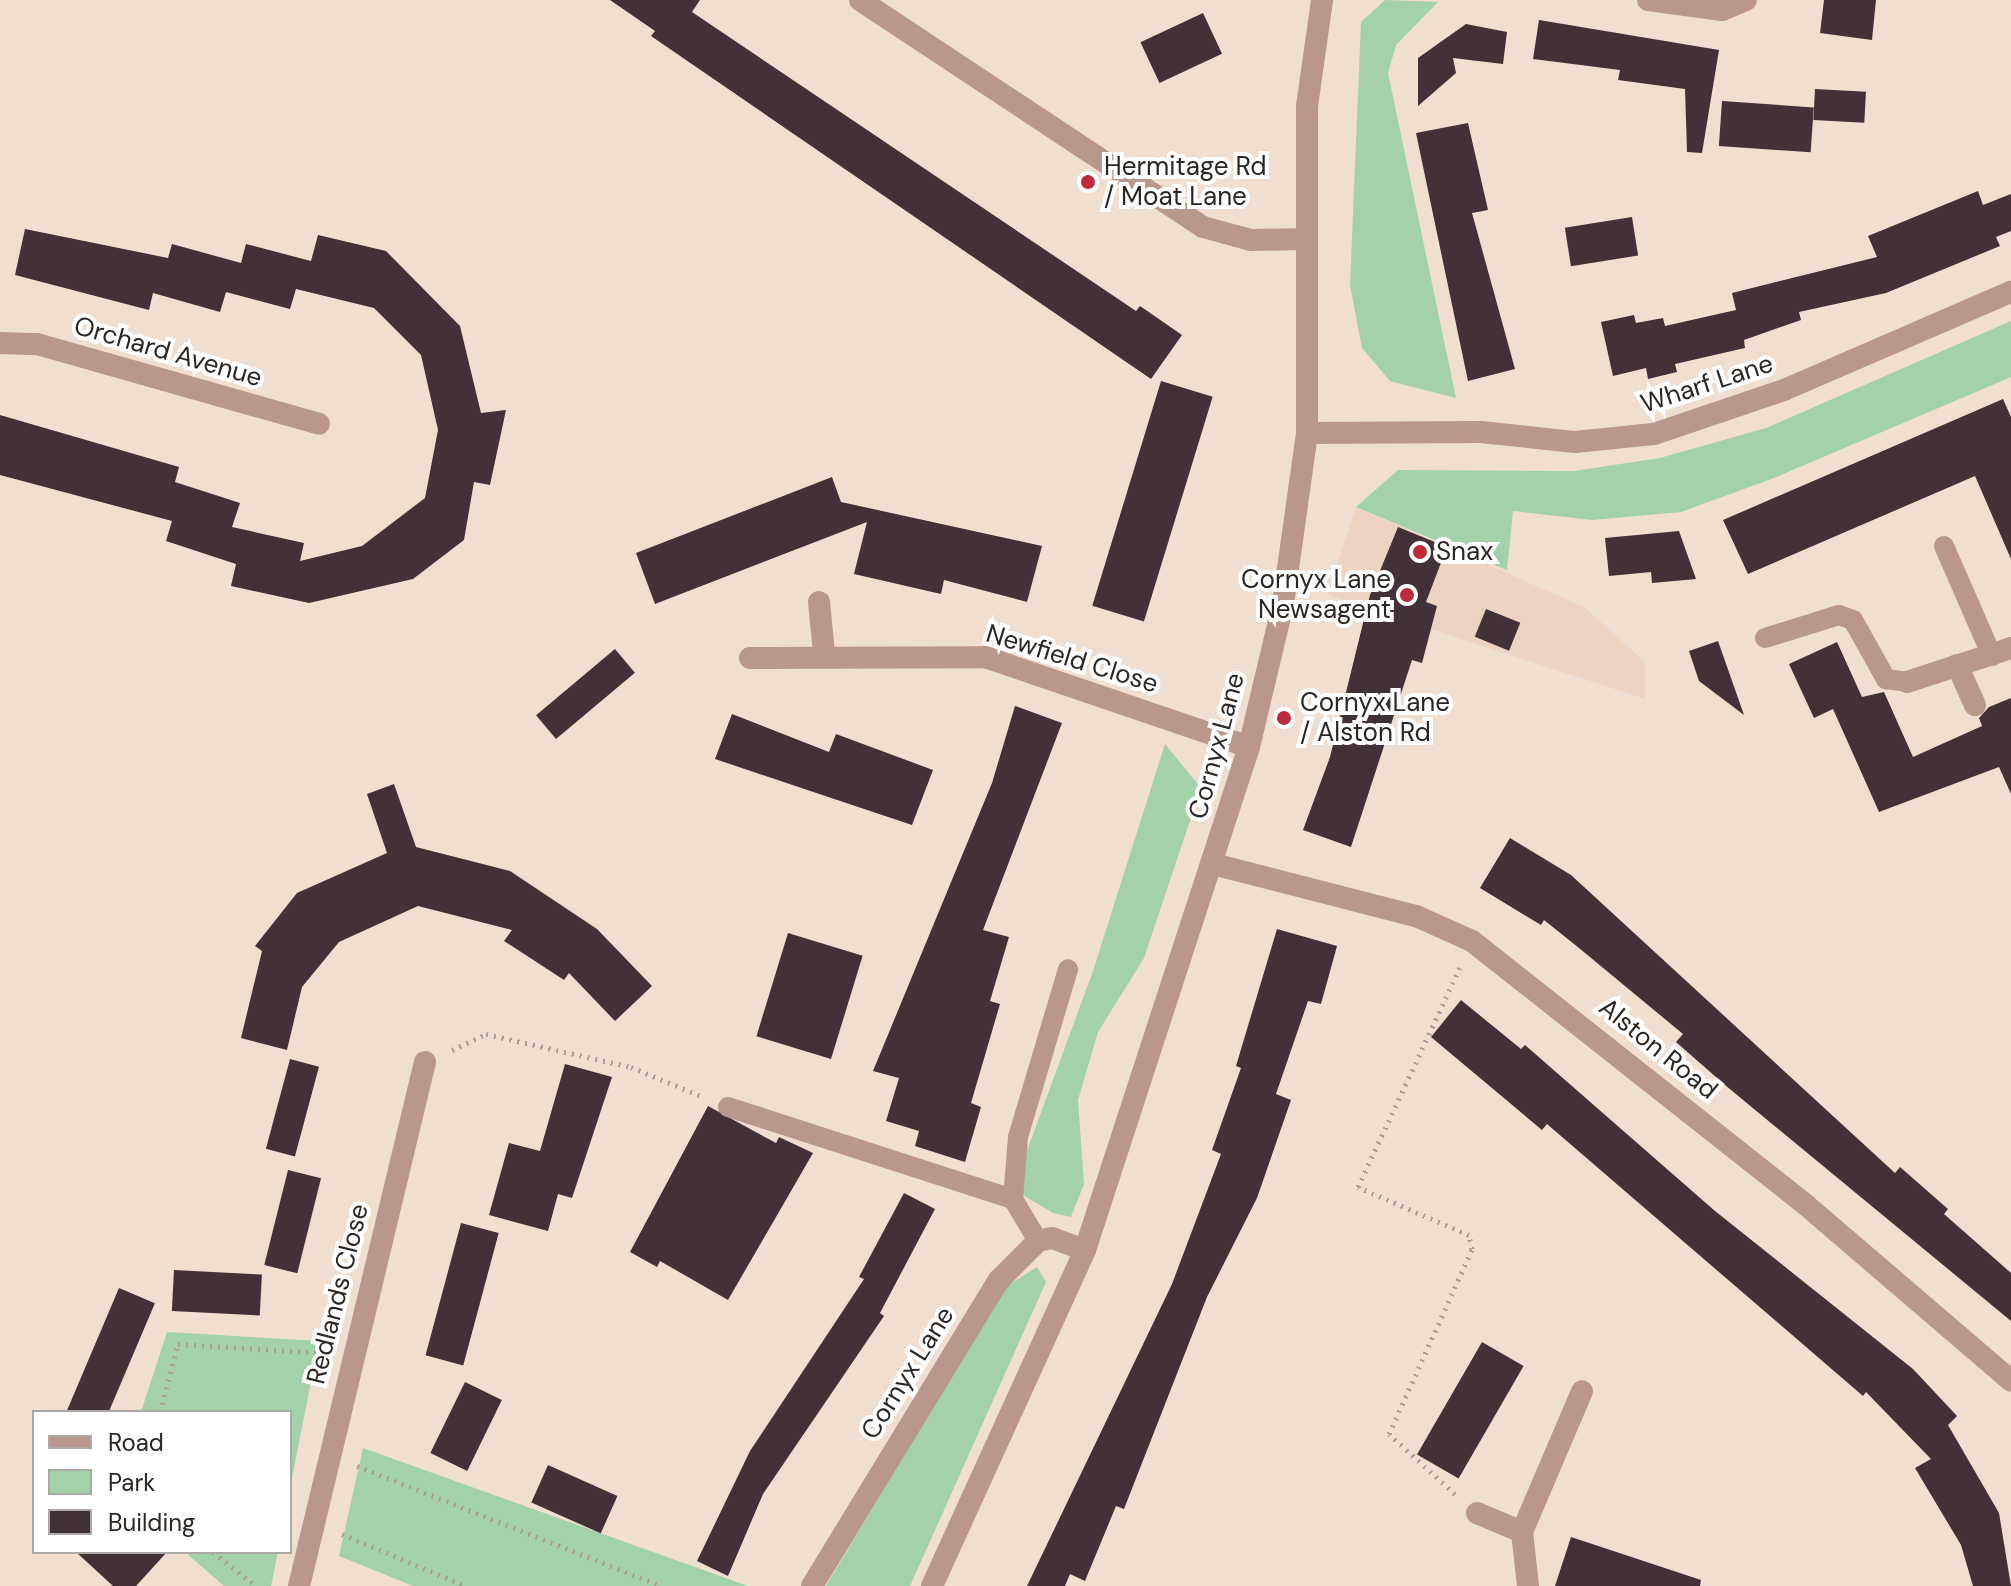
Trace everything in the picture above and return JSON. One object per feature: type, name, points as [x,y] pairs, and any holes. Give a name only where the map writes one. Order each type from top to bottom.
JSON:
[{"type":"street","points":[[860,0],[1203,227],[1251,240],[1305,239]]},
{"type":"street","name":"Cornyx Lane","points":[[932,1586],[1085,1250],[1249,747],[1283,604],[1307,433],[1307,106],[1322,0]]},
{"type":"street","points":[[1648,0],[1722,10],[1746,0]]},
{"type":"street","name":"Wharf Lane","points":[[1307,433],[1481,432],[1575,442],[1654,434],[1784,390],[2011,292]]},
{"type":"street","name":"Orchard Avenue","points":[[0,343],[37,344],[319,424]]},
{"type":"street","points":[[819,602],[824,653]]},
{"type":"street","points":[[1907,682],[2002,652]]},
{"type":"street","name":"Newfield Close","points":[[750,658],[824,653],[985,657],[1249,747]]},
{"type":"street","points":[[1957,665],[1975,705]]},
{"type":"street","name":"Alston Road","points":[[1213,864],[1416,916],[1472,941],[1794,1195],[2011,1381]]},
{"type":"street","name":"Redlands Close","points":[[299,1586],[350,1355],[425,1062]]},
{"type":"street","points":[[1038,1241],[1052,1238],[1085,1250]]},
{"type":"street","name":"Cornyx Lane","points":[[812,1586],[999,1280],[1038,1241]]},
{"type":"street","points":[[1528,1586],[1522,1532],[1582,1391]]},
{"type":"street","points":[[1477,1513],[1522,1532]]},
{"type":"lane","points":[[1944,546],[2002,652]]},
{"type":"lane","points":[[1765,638],[1839,615],[1853,620],[1886,679],[1907,682]]},
{"type":"lane","points":[[1038,1241],[1013,1199],[1018,1137],[1068,969]]},
{"type":"lane","points":[[728,1107],[1013,1199]]},
{"type":"path","points":[[1472,941],[1358,1187],[1469,1235],[1472,1249],[1389,1434],[1477,1513]]},
{"type":"path","points":[[425,1062],[486,1034],[631,1067],[728,1107]]},
{"type":"path","points":[[161,1410],[178,1344],[350,1355]]},
{"type":"path","points":[[328,1455],[661,1586]]},
{"type":"path","points":[[313,1522],[466,1586]]},
{"type":"path","points":[[216,1554],[256,1586]]},
{"type":"shaded area","points":[[1356,507],[1584,607],[1645,662],[1645,699],[1327,595]]},
{"type":"green space","points":[[1385,0],[1438,2],[1396,45],[1388,73],[1456,398],[1390,381],[1362,348],[1350,285],[1361,22]]},
{"type":"green space","points":[[2011,321],[2011,377],[1774,478],[1681,512],[1592,520],[1513,511],[1507,570],[1356,507],[1398,470],[1574,471],[1660,458],[1766,428]]},
{"type":"green space","points":[[1165,744],[1201,788],[1144,958],[1098,1032],[1078,1100],[1084,1184],[1071,1217],[1053,1213],[1013,1189],[1093,971]]},
{"type":"green space","points":[[1037,1267],[1046,1282],[910,1586],[826,1586],[1005,1287]]},
{"type":"green space","points":[[167,1332],[319,1341],[292,1478],[292,1410],[142,1410]]},
{"type":"green space","points":[[363,1448],[748,1586],[413,1586],[339,1556]]},
{"type":"green space","points":[[187,1554],[278,1554],[271,1586],[224,1586]]},
{"type":"building","points":[[610,0],[700,0],[692,12],[1136,311],[1140,306],[1182,335],[1151,379],[651,36],[655,31]]},
{"type":"building","points":[[1824,0],[1876,0],[1872,40],[1820,33]]},
{"type":"building","points":[[1203,13],[1222,54],[1159,83],[1140,42]]},
{"type":"building","points":[[1539,20],[1719,50],[1702,153],[1687,152],[1685,89],[1618,80],[1620,70],[1533,59]]},
{"type":"building","points":[[1466,24],[1507,32],[1503,64],[1453,58],[1456,73],[1418,106],[1418,58]]},
{"type":"building","points":[[1815,89],[1866,92],[1864,123],[1813,120]]},
{"type":"building","points":[[1722,101],[1814,107],[1811,152],[1719,146]]},
{"type":"building","points":[[1468,123],[1488,210],[1472,213],[1515,369],[1468,381],[1416,133]]},
{"type":"building","points":[[1978,191],[1983,205],[2011,194],[2011,231],[1996,237],[2000,246],[1886,293],[1799,312],[1801,320],[1744,340],[1745,348],[1675,364],[1677,372],[1648,379],[1646,368],[1613,376],[1601,322],[1634,315],[1636,323],[1663,318],[1665,326],[1736,310],[1732,293],[1877,257],[1868,236]]},
{"type":"building","points":[[1632,217],[1638,256],[1571,266],[1565,228]]},
{"type":"building","points":[[25,229],[168,258],[172,244],[241,263],[246,244],[311,261],[318,235],[386,251],[460,326],[481,413],[506,410],[490,485],[474,482],[464,540],[413,579],[309,603],[231,586],[236,564],[166,541],[172,521],[0,475],[0,415],[179,467],[175,482],[240,503],[232,527],[304,543],[300,561],[362,546],[425,498],[438,430],[421,355],[374,308],[296,289],[290,309],[226,292],[220,312],[153,293],[149,310],[15,275]]},
{"type":"building","points":[[1161,381],[1213,397],[1144,622],[1092,606]]},
{"type":"building","points":[[2003,399],[2011,417],[2011,559],[1975,476],[1748,574],[1723,520]]},
{"type":"building","points":[[832,477],[841,502],[1042,546],[1027,602],[944,580],[941,594],[854,574],[867,522],[655,604],[636,553]]},
{"type":"building","points":[[1398,527],[1447,547],[1426,602],[1437,606],[1422,663],[1412,660],[1351,847],[1303,830],[1330,757],[1370,595]]},
{"type":"building","points":[[1679,531],[1696,579],[1652,583],[1651,572],[1609,576],[1605,538]]},
{"type":"building","points":[[1486,609],[1520,623],[1509,651],[1475,637]]},
{"type":"building","points":[[1718,641],[1744,715],[1699,681],[1689,651]]},
{"type":"building","points":[[1837,642],[1862,697],[1884,692],[1913,757],[1982,726],[1979,718],[1989,707],[2011,698],[2011,794],[1999,767],[1879,812],[1833,709],[1814,718],[1789,664]]},
{"type":"building","points":[[615,649],[635,673],[556,739],[536,715]]},
{"type":"building","points":[[1015,706],[1062,723],[983,930],[1009,937],[990,1001],[1000,1004],[971,1103],[981,1107],[965,1162],[915,1146],[919,1131],[886,1121],[899,1078],[873,1071],[992,783]]},
{"type":"building","points":[[732,714],[829,752],[836,734],[933,770],[912,825],[715,759]]},
{"type":"building","points":[[394,784],[416,847],[510,871],[597,929],[652,986],[615,1021],[569,973],[564,980],[504,941],[512,930],[418,906],[339,942],[302,987],[287,1050],[241,1038],[262,951],[255,946],[297,893],[387,853],[367,794]]},
{"type":"building","points":[[1510,838],[1571,875],[1895,1173],[1900,1167],[1948,1209],[1944,1214],[2011,1273],[2011,1321],[1725,1085],[1676,1042],[1683,1034],[1579,948],[1544,920],[1541,925],[1480,888]]},
{"type":"building","points":[[1277,929],[1337,946],[1321,1004],[1308,1001],[1276,1094],[1291,1100],[1257,1198],[1207,1297],[1124,1509],[1116,1506],[1085,1581],[1070,1574],[1065,1586],[1027,1586],[1172,1284],[1221,1154],[1212,1150],[1241,1068],[1236,1066]]},
{"type":"building","points":[[788,933],[863,956],[831,1059],[756,1036]]},
{"type":"building","points":[[1461,1000],[1521,1049],[1525,1045],[1715,1211],[1913,1369],[1957,1416],[1948,1425],[1999,1513],[2011,1586],[1973,1586],[1961,1545],[1915,1468],[1931,1459],[1866,1392],[1863,1396],[1547,1124],[1542,1130],[1431,1037]]},
{"type":"building","points":[[290,1059],[319,1067],[295,1157],[266,1149]]},
{"type":"building","points":[[565,1064],[612,1077],[572,1198],[558,1194],[548,1231],[489,1215],[509,1143],[540,1151]]},
{"type":"building","points":[[708,1106],[776,1143],[779,1137],[813,1153],[728,1300],[660,1261],[657,1267],[630,1252]]},
{"type":"building","points":[[288,1170],[321,1178],[297,1273],[264,1265]]},
{"type":"building","points":[[904,1193],[935,1209],[880,1313],[884,1316],[763,1494],[728,1576],[697,1561],[750,1451],[864,1279],[859,1277]]},
{"type":"building","points":[[461,1223],[499,1233],[463,1365],[426,1355]]},
{"type":"building","points":[[174,1270],[262,1275],[260,1316],[172,1311]]},
{"type":"building","points":[[119,1288],[155,1303],[110,1410],[67,1410]]},
{"type":"building","points":[[1482,1342],[1524,1366],[1459,1479],[1417,1455]]},
{"type":"building","points":[[465,1382],[502,1400],[467,1471],[430,1453]]},
{"type":"building","points":[[548,1465],[617,1496],[601,1533],[531,1502]]},
{"type":"building","points":[[1571,1537],[1701,1580],[1700,1586],[1555,1586]]},
{"type":"building","points":[[78,1554],[165,1554],[136,1586],[113,1586]]},
{"type":"place","name":"Hermitage Rd / Moat Lane","points":[[1088,182]]},
{"type":"place","name":"Snax","points":[[1420,552]]},
{"type":"place","name":"Cornyx Lane Newsagent","points":[[1407,595]]},
{"type":"place","name":"Cornyx Lane / Alston Rd","points":[[1284,718]]}]
